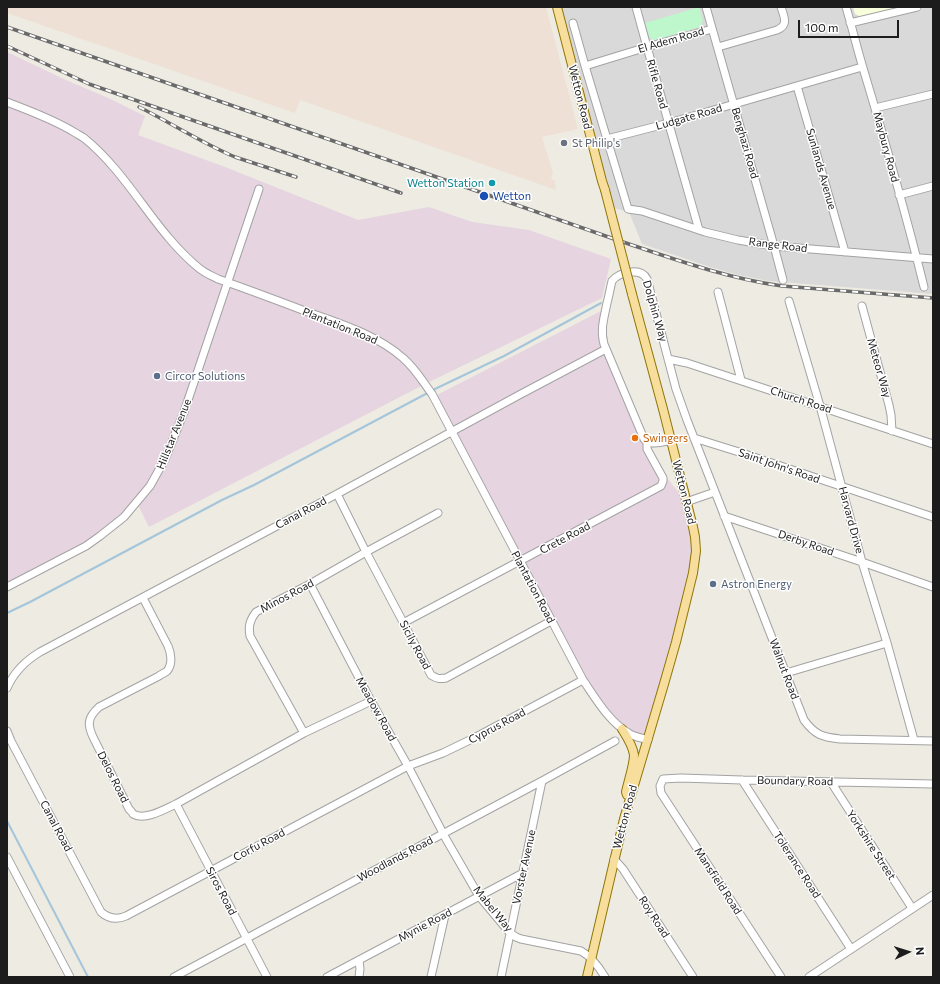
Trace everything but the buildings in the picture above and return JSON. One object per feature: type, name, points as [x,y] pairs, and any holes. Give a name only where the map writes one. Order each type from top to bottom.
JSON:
[{"type":"main road","name":"Wetton Road","points":[[557,7],[671,440],[695,537],[696,558],[676,642],[648,740],[628,802],[587,977]]},
{"type":"main road","points":[[622,729],[630,742],[634,755],[626,792],[628,802]]},
{"type":"street","name":"Rifle Road","points":[[636,7],[700,230]]},
{"type":"street","name":"Benghazi Road","points":[[706,7],[783,280]]},
{"type":"street","points":[[718,47],[782,28],[784,21],[781,7]]},
{"type":"street","name":"Maybury Road","points":[[846,7],[862,68],[875,108],[917,257],[924,287]]},
{"type":"street","points":[[850,23],[917,7]]},
{"type":"street","points":[[573,23],[607,140]]},
{"type":"street","name":"El Adem Road","points":[[585,66],[712,29]]},
{"type":"street","name":"Ludgate Road","points":[[607,140],[862,68]]},
{"type":"street","name":"Sunlands Avenue","points":[[797,86],[845,252]]},
{"type":"street","points":[[875,108],[933,94]]},
{"type":"street","name":"Plantation Road","points":[[7,102],[55,121],[93,145],[113,167],[177,248],[201,270],[218,279],[356,330],[388,347],[406,361],[432,394],[583,680],[598,702],[622,729],[634,736],[648,740]]},
{"type":"street","name":"Range Road","points":[[607,140],[628,208],[642,211],[705,232],[738,240],[774,246],[933,258]]},
{"type":"street","points":[[899,195],[933,186]]},
{"type":"street","name":"Hillstar Avenue","points":[[7,587],[86,546],[124,517],[150,486],[165,459],[184,412],[259,189]]},
{"type":"street","name":"Dolphin Way","points":[[647,442],[640,431],[606,349],[602,338],[601,329],[612,282],[617,277],[634,271],[643,274],[647,279],[676,389],[715,492]]},
{"type":"street","points":[[718,292],[741,380]]},
{"type":"street","name":"Harvard Drive","points":[[789,301],[820,406],[862,562],[914,740]]},
{"type":"street","name":"Meteor Way","points":[[862,306],[889,404],[892,430]]},
{"type":"street","name":"Canal Road","points":[[7,688],[18,668],[34,656],[606,349]]},
{"type":"street","name":"Church Road","points":[[668,359],[687,363],[741,380],[933,444]]},
{"type":"street","name":"Saint John's Road","points":[[694,438],[933,517]]},
{"type":"street","points":[[647,442],[656,443],[671,440]]},
{"type":"street","name":"Crete Road","points":[[403,623],[661,486],[663,478],[647,449],[647,442]]},
{"type":"street","points":[[686,502],[715,492]]},
{"type":"street","name":"Walnut Road","points":[[715,492],[804,720],[810,728],[818,734],[826,737],[840,739],[933,741]]},
{"type":"street","name":"Sicily Road","points":[[337,494],[431,675],[438,679],[446,678],[551,621]]},
{"type":"street","name":"Minos Road","points":[[304,733],[250,636],[249,630],[252,617],[256,612],[310,584],[438,513]]},
{"type":"street","name":"Derby Road","points":[[724,516],[862,562],[933,588]]},
{"type":"street","name":"Meadow Road","points":[[310,584],[371,701],[444,833]]},
{"type":"street","name":"Delos Road","points":[[143,598],[171,652],[168,670],[99,707],[92,714],[89,722],[90,730],[129,809],[133,814],[138,816],[155,814],[176,804],[304,733],[371,701]]},
{"type":"street","points":[[786,673],[887,644]]},
{"type":"street","name":"Cyprus Road","points":[[408,766],[443,753],[474,738],[583,680]]},
{"type":"street","name":"Canal Road","points":[[7,731],[101,912],[110,917]]},
{"type":"street","name":"Woodlands Road","points":[[174,977],[615,741]]},
{"type":"street","name":"Corfu Road","points":[[110,917],[118,919],[126,916],[408,766]]},
{"type":"street","name":"Boundary Road","points":[[661,784],[663,779],[668,778],[933,784]]},
{"type":"street","name":"Tolerance Road","points":[[742,780],[851,949]]},
{"type":"street","name":"Vorster Avenue","points":[[501,977],[542,781]]},
{"type":"street","name":"Yorkshire Street","points":[[831,782],[912,908]]},
{"type":"street","name":"Mansfield Road","points":[[661,784],[661,793],[781,977]]},
{"type":"street","name":"Siros Road","points":[[176,804],[267,977]]},
{"type":"street","name":"Mabel Way","points":[[444,833],[479,896],[510,933],[521,939],[581,951],[601,969],[606,977]]},
{"type":"street","points":[[7,857],[70,977]]},
{"type":"street","name":"Roy Road","points":[[614,859],[623,869],[693,977]]},
{"type":"street","name":"Mynie Road","points":[[327,977],[523,873]]},
{"type":"street","points":[[809,977],[933,895]]},
{"type":"street","points":[[431,977],[445,915]]},
{"type":"street","points":[[359,960],[359,977]]},
{"type":"shaded area","points":[[7,7],[546,7],[578,129],[542,137],[553,173],[551,179],[555,181],[556,190],[300,100],[295,113],[7,13]]},
{"type":"shaded area","points":[[558,7],[933,7],[933,294],[768,281],[710,267],[642,244],[629,212],[610,207]]},
{"type":"shaded area","points":[[853,7],[902,7],[861,17],[855,14]]},
{"type":"shaded area","points":[[7,52],[145,116],[138,135],[225,167],[358,220],[429,207],[472,222],[529,230],[611,259],[602,298],[425,384],[149,527],[137,503],[113,527],[7,589]]},
{"type":"shaded area","points":[[605,309],[601,329],[635,422],[663,473],[686,502],[696,551],[648,740],[634,736],[598,702],[433,397]]},
{"type":"green space","points":[[699,7],[703,21],[700,27],[655,40],[650,38],[645,23]]},
{"type":"waterway","points":[[7,613],[437,388],[504,356],[601,303]]},
{"type":"waterway","points":[[7,821],[88,977]]},
{"type":"railway","points":[[7,27],[698,267],[740,278],[782,286],[933,298]]},
{"type":"railway","points":[[7,46],[89,84],[401,193]]},
{"type":"railway","points":[[139,107],[211,146],[235,157],[296,177]]},
{"type":"place","name":"St Philip's","points":[[564,143]]},
{"type":"place","name":"Wetton Station","points":[[492,183]]},
{"type":"place","name":"Wetton","points":[[484,196]]},
{"type":"place","name":"Circor Solutions","points":[[157,376]]},
{"type":"place","name":"Swingers","points":[[635,438]]},
{"type":"place","name":"Astron Energy","points":[[713,584]]}]
